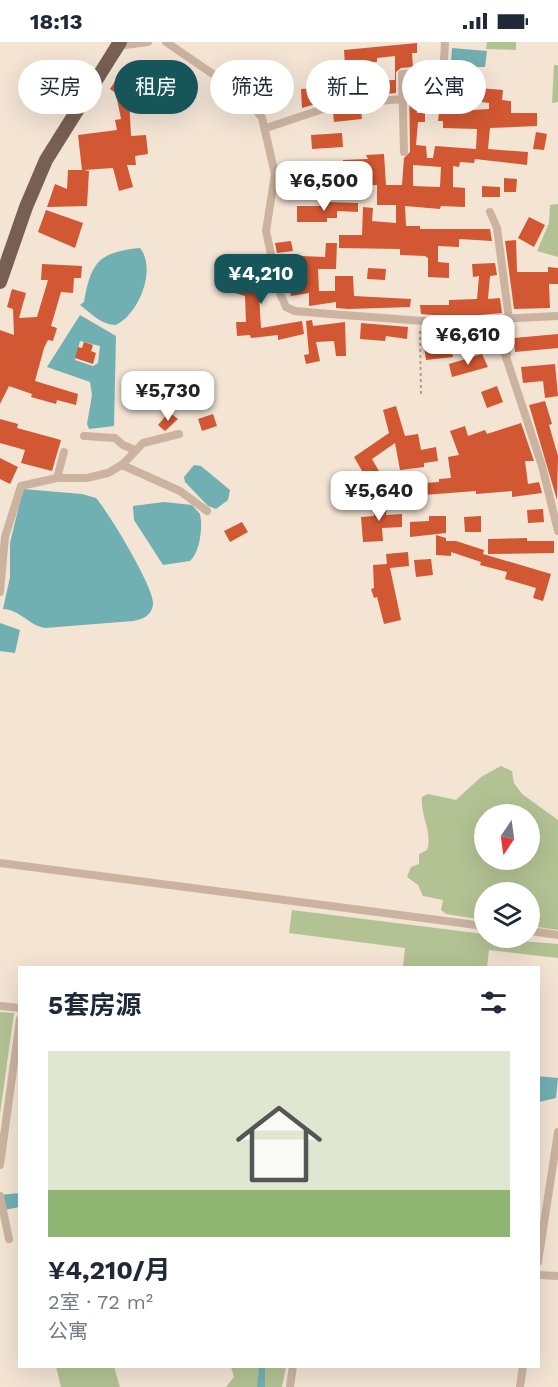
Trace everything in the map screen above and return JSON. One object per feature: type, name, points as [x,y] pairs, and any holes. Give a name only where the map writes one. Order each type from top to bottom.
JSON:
[{"type":"main road","points":[[0,282],[26,207],[46,160],[119,44]]},
{"type":"street","points":[[119,44],[147,42]]},
{"type":"street","points":[[166,42],[247,101],[262,118],[275,174],[266,231],[279,291],[286,307],[296,310],[474,328],[489,336],[507,354],[542,466],[558,531]]},
{"type":"street","points":[[444,60],[445,42]]},
{"type":"street","points":[[266,128],[338,104],[402,99]]},
{"type":"street","points":[[404,114],[404,152]]},
{"type":"street","points":[[490,212],[498,228],[509,319]]},
{"type":"street","points":[[420,322],[558,316]]},
{"type":"street","points":[[0,592],[3,531],[21,486],[57,478],[87,478],[122,465],[143,442],[179,434]]},
{"type":"street","points":[[84,436],[115,438],[123,446],[135,450]]},
{"type":"street","points":[[57,478],[64,452]]},
{"type":"street","points":[[122,465],[180,491],[207,511]]},
{"type":"street","points":[[0,863],[474,925]]},
{"type":"street","points":[[540,933],[558,935]]},
{"type":"street","points":[[0,1006],[18,1008]]},
{"type":"street","points":[[0,1165],[18,1034]]},
{"type":"street","points":[[540,1249],[558,1132]]},
{"type":"street","points":[[0,1196],[9,1239]]},
{"type":"street","points":[[540,1275],[558,1276]]},
{"type":"street","points":[[290,1387],[293,1368]]},
{"type":"street","points":[[520,1387],[523,1368]]},
{"type":"path","points":[[420,322],[421,396]]},
{"type":"green space","points":[[487,42],[516,42],[516,50],[486,49]]},
{"type":"green space","points":[[554,65],[558,65],[558,102],[552,103]]},
{"type":"green space","points":[[558,204],[558,257],[537,251],[549,223],[550,205]]},
{"type":"green space","points":[[501,766],[512,771],[514,783],[522,794],[536,804],[474,804],[474,870],[540,870],[540,807],[558,820],[558,930],[540,927],[540,882],[474,882],[474,918],[446,914],[441,910],[443,900],[423,896],[418,885],[407,877],[411,867],[419,864],[419,854],[427,850],[428,830],[422,797],[428,794],[456,800],[481,777]]},
{"type":"green space","points":[[292,910],[474,933],[474,948],[540,948],[540,943],[558,944],[558,958],[489,950],[487,966],[403,966],[405,948],[289,933]]},
{"type":"green space","points":[[0,1012],[14,1013],[0,1114]]},
{"type":"green space","points":[[56,1368],[114,1368],[120,1387],[61,1387]]},
{"type":"green space","points":[[231,1368],[286,1368],[282,1387],[226,1387],[234,1377]]},
{"type":"water","points":[[452,48],[487,51],[486,60],[451,60]]},
{"type":"water","points":[[140,248],[147,267],[146,279],[138,301],[124,319],[116,325],[106,323],[80,305],[84,302],[90,277],[99,262],[115,252]]},
{"type":"water","points":[[80,315],[116,336],[114,426],[89,429],[87,424],[92,395],[90,382],[47,367]],"holes":[[[80,341],[100,346],[98,363],[93,366],[75,360]]]},
{"type":"water","points":[[194,465],[201,466],[230,490],[228,500],[216,509],[208,506],[185,482],[184,477]]},
{"type":"water","points":[[23,489],[82,494],[96,498],[120,533],[147,584],[153,605],[148,614],[133,621],[45,628],[15,612],[3,609],[10,577],[10,543]]},
{"type":"water","points":[[164,502],[192,505],[200,514],[200,539],[190,561],[163,565],[134,520],[133,506]]},
{"type":"water","points":[[0,623],[20,630],[15,653],[0,651]]},
{"type":"water","points":[[540,1076],[558,1078],[556,1098],[540,1102]]},
{"type":"water","points":[[18,1193],[18,1207],[0,1211],[0,1195]]},
{"type":"water","points":[[259,1368],[265,1368],[265,1387],[257,1387]]},
{"type":"building","points":[[417,43],[417,53],[412,53],[412,60],[402,60],[402,68],[396,72],[396,93],[390,94],[390,80],[395,80],[395,56],[377,58],[377,60],[345,60],[344,50]]},
{"type":"building","points":[[301,89],[306,89],[306,107],[302,108]]},
{"type":"building","points":[[486,89],[503,90],[502,100],[511,101],[511,113],[537,113],[537,126],[490,128],[488,149],[528,152],[527,165],[475,159],[474,163],[460,162],[459,167],[453,166],[453,187],[465,188],[465,207],[441,206],[440,209],[405,206],[406,226],[420,226],[420,229],[490,229],[492,241],[459,239],[459,247],[438,246],[438,262],[449,263],[449,278],[428,277],[428,258],[400,255],[400,249],[339,248],[339,235],[362,235],[363,207],[373,208],[372,221],[396,223],[396,205],[377,205],[377,185],[331,188],[331,183],[316,184],[315,167],[344,165],[343,160],[368,159],[366,155],[384,154],[386,185],[402,185],[404,158],[410,152],[409,114],[425,114],[425,122],[418,122],[416,145],[426,146],[427,158],[433,158],[435,146],[476,149],[477,129],[443,128],[443,121],[438,121],[439,114],[486,114],[489,103],[486,103]],"holes":[[[413,165],[441,167],[440,187],[413,186]]]},
{"type":"building","points":[[120,114],[130,114],[131,136],[146,135],[148,154],[135,156],[136,165],[127,165],[133,187],[119,191],[113,168],[84,170],[89,171],[87,206],[47,207],[55,184],[67,189],[68,170],[82,170],[78,135],[117,130],[115,120],[121,119]]},
{"type":"building","points":[[333,114],[361,114],[362,119],[334,122]]},
{"type":"building","points":[[536,132],[547,134],[544,150],[533,149]]},
{"type":"building","points":[[342,133],[343,147],[312,149],[311,135]]},
{"type":"building","points":[[504,178],[517,179],[516,192],[504,192]]},
{"type":"building","points":[[482,186],[500,187],[500,197],[482,197]]},
{"type":"building","points":[[327,202],[358,203],[358,212],[337,211],[337,218],[327,218],[327,222],[297,222],[297,206],[327,206]]},
{"type":"building","points":[[46,210],[83,223],[75,248],[38,232]]},
{"type":"building","points":[[529,217],[545,225],[534,247],[518,238]]},
{"type":"building","points":[[516,240],[517,272],[548,272],[548,267],[558,268],[558,284],[549,284],[550,308],[514,309],[505,241]]},
{"type":"building","points":[[291,241],[293,251],[277,253],[275,243]]},
{"type":"building","points":[[326,243],[337,243],[336,269],[318,269],[319,291],[335,291],[335,276],[353,276],[354,296],[411,299],[410,307],[349,309],[336,308],[336,302],[309,306],[309,293],[291,296],[289,284],[300,282],[301,256],[325,257]]},
{"type":"building","points":[[244,255],[265,255],[270,281],[267,281],[267,295],[259,294],[261,328],[302,321],[304,334],[278,340],[278,335],[251,338],[250,335],[237,336],[236,322],[246,322],[245,296],[235,293],[237,280],[256,284],[256,264],[244,264]]},
{"type":"building","points":[[495,263],[497,275],[490,276],[488,299],[500,298],[502,313],[457,317],[421,314],[420,305],[449,305],[449,300],[477,299],[479,276],[473,277],[472,264]]},
{"type":"building","points":[[42,264],[82,266],[81,278],[74,278],[73,293],[61,292],[51,326],[57,328],[53,341],[48,340],[44,348],[35,381],[78,394],[76,405],[57,400],[56,404],[31,397],[32,394],[9,386],[0,404],[0,330],[14,335],[13,309],[7,307],[12,289],[26,293],[19,318],[37,317],[48,280],[41,280]]},
{"type":"building","points":[[368,268],[386,269],[385,280],[367,279]]},
{"type":"building","points":[[312,320],[313,326],[345,322],[346,356],[336,356],[334,341],[316,342],[320,361],[306,364],[304,355],[309,354],[306,321]]},
{"type":"building","points":[[361,323],[408,327],[407,339],[386,336],[385,341],[360,339]]},
{"type":"building","points":[[558,334],[558,348],[515,352],[514,338]]},
{"type":"building","points":[[84,342],[93,345],[91,351],[96,353],[93,364],[75,358],[78,347],[82,348]]},
{"type":"building","points":[[436,343],[436,347],[450,344],[453,357],[426,360],[424,345]]},
{"type":"building","points":[[482,354],[488,367],[452,377],[449,364]]},
{"type":"building","points":[[555,364],[558,396],[545,398],[543,381],[523,383],[521,367]]},
{"type":"building","points":[[497,386],[503,402],[487,408],[481,392]]},
{"type":"building","points":[[545,401],[558,456],[557,500],[529,405]]},
{"type":"building","points":[[396,406],[405,436],[418,434],[421,450],[436,447],[438,461],[424,463],[424,467],[400,470],[395,443],[372,459],[379,471],[365,476],[354,457],[389,433],[383,410]]},
{"type":"building","points":[[169,412],[178,419],[165,431],[158,425]]},
{"type":"building","points":[[213,414],[217,426],[202,431],[198,419]]},
{"type":"building","points":[[0,419],[18,424],[17,428],[61,440],[52,471],[21,463],[25,450],[0,443]]},
{"type":"building","points":[[521,423],[534,461],[525,461],[528,484],[539,482],[542,493],[512,497],[512,491],[476,494],[476,491],[384,498],[383,486],[439,482],[439,479],[451,478],[448,457],[459,455],[450,431],[465,426],[468,436],[485,430],[487,434]]},
{"type":"building","points":[[0,458],[18,467],[10,484],[0,479]]},
{"type":"building","points":[[374,498],[387,499],[386,515],[402,514],[402,527],[382,528],[383,541],[363,542],[361,517],[374,516]]},
{"type":"building","points":[[543,509],[544,522],[528,523],[527,510]]},
{"type":"building","points":[[429,516],[446,516],[446,533],[410,537],[410,522],[429,521]]},
{"type":"building","points":[[481,516],[481,532],[465,532],[464,517]]},
{"type":"building","points":[[242,522],[248,532],[230,542],[224,531]]},
{"type":"building","points":[[436,535],[446,538],[446,541],[456,541],[484,550],[483,554],[551,574],[543,601],[533,598],[536,588],[505,579],[507,572],[480,565],[481,562],[451,552],[451,556],[436,555]]},
{"type":"building","points":[[527,538],[527,541],[554,541],[554,553],[488,554],[488,539]]},
{"type":"building","points":[[408,552],[409,566],[390,568],[401,620],[384,624],[377,597],[374,598],[371,589],[374,588],[373,565],[387,564],[386,554]]},
{"type":"building","points":[[431,559],[433,575],[416,577],[414,560]]}]
